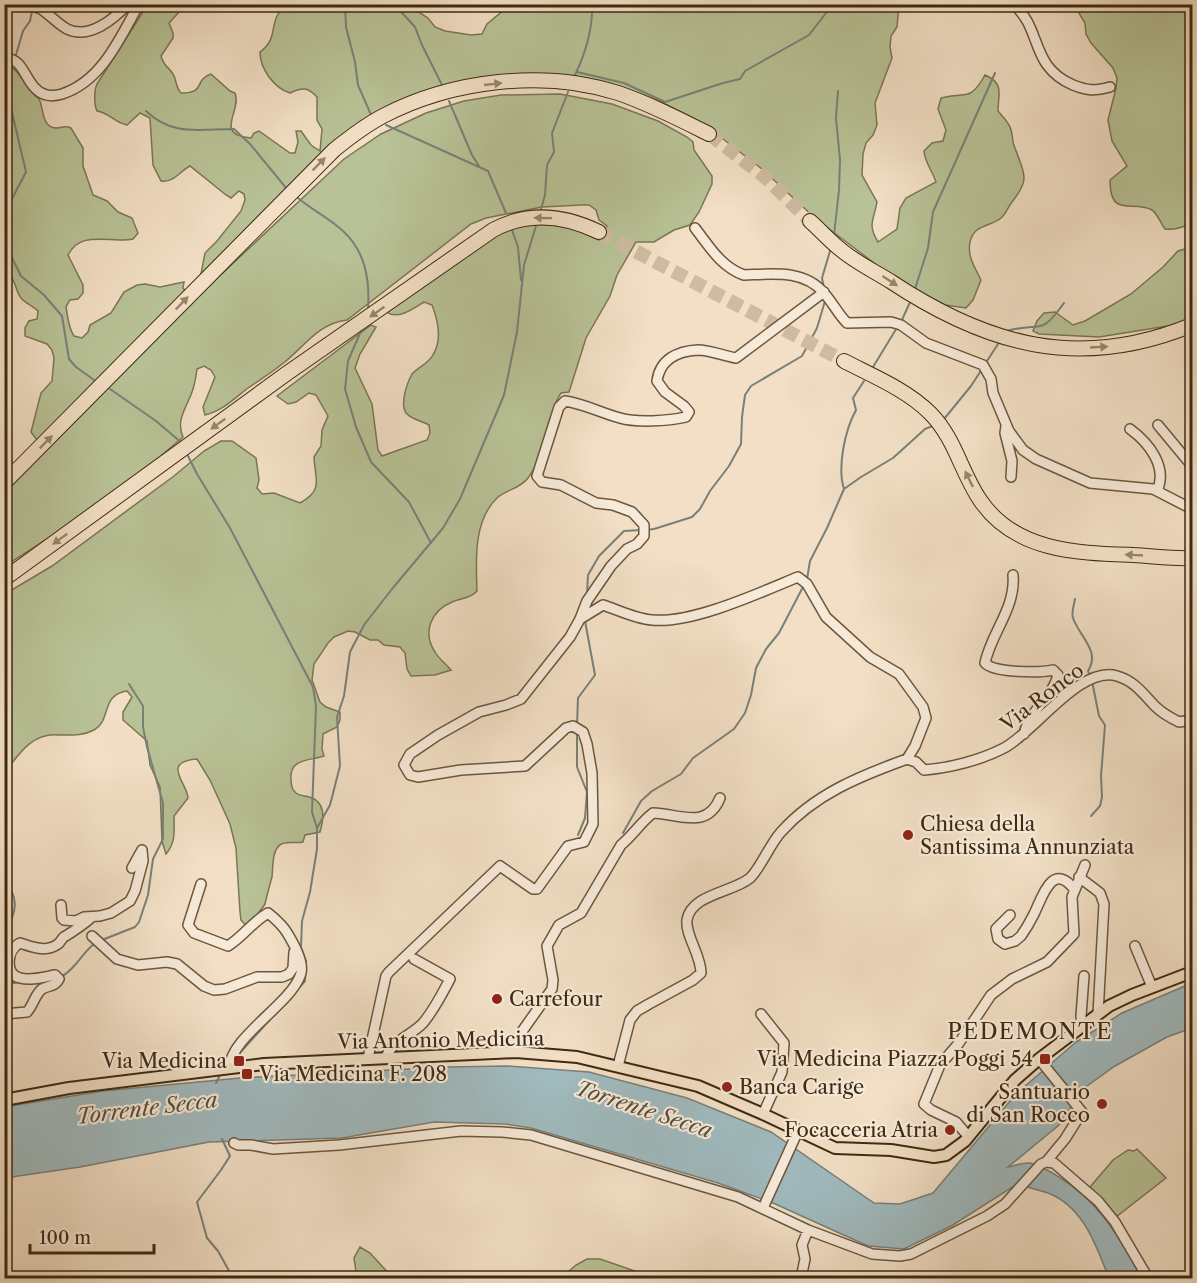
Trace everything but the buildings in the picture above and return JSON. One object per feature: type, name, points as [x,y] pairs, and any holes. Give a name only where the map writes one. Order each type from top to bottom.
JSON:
[{"type":"highway","points":[[4,483],[334,150],[383,116],[450,91],[490,83],[545,81],[585,85],[616,93],[660,109],[709,134]]},
{"type":"highway","points":[[4,579],[286,374],[493,230],[519,219],[548,218],[575,222],[599,232]]},
{"type":"highway","points":[[810,221],[841,250],[945,315],[998,336],[1041,347],[1108,347],[1163,335],[1192,325]]},
{"type":"highway","points":[[844,361],[902,392],[932,415],[948,435],[980,501],[997,519],[1015,532],[1044,545],[1074,552],[1192,558]]},
{"type":"main road","name":"Via Antonio Medicina","points":[[4,1100],[69,1088],[230,1067],[516,1052],[577,1057],[698,1086],[763,1113],[796,1136],[835,1148],[891,1150],[934,1157],[946,1155],[956,1149],[1015,1080],[1098,1014],[1116,1002],[1192,972]]},
{"type":"street","points":[[23,4],[39,8],[74,32],[84,32],[104,25],[115,18],[128,4]]},
{"type":"street","points":[[4,58],[17,62],[32,85],[44,95],[58,95],[66,92],[99,69],[110,55],[140,4]]},
{"type":"street","points":[[1013,4],[1022,11],[1048,68],[1061,80],[1094,92],[1110,87]]},
{"type":"street","points":[[695,228],[720,261],[736,272],[799,275],[824,292],[839,315],[848,323],[891,322],[901,325],[926,343],[983,365],[991,379],[993,393],[1006,424],[1023,450],[1036,459],[1090,483],[1153,489],[1192,509]]},
{"type":"street","points":[[368,1058],[386,976],[389,972],[500,866],[533,889],[537,889],[568,846],[584,842],[593,824],[592,773],[587,744],[583,732],[573,726],[566,728],[525,766],[461,770],[418,777],[410,775],[404,765],[410,754],[478,712],[521,699],[570,637],[587,601],[610,566],[644,536],[644,525],[632,512],[596,502],[561,485],[542,482],[537,476],[559,407],[565,402],[578,403],[622,419],[671,420],[686,417],[689,412],[665,392],[657,381],[658,371],[665,360],[699,350],[736,357],[824,292]]},
{"type":"street","points":[[1006,424],[1005,433],[1012,461],[1011,477]]},
{"type":"street","points":[[1158,425],[1192,466]]},
{"type":"street","points":[[1130,429],[1149,447],[1160,469],[1161,478],[1157,491]]},
{"type":"street","points":[[1013,575],[1014,584],[1008,609],[987,652],[985,663],[994,669],[1039,672],[1053,670],[1058,675],[1050,695],[1026,723],[1024,734]]},
{"type":"street","points":[[580,619],[603,605],[650,620],[678,620],[798,578],[807,584],[826,617],[870,657],[899,674],[923,707],[926,718],[907,759],[852,780],[797,816],[780,833],[750,878],[706,898],[690,912],[687,921],[688,931],[701,962],[701,973],[693,980],[638,1011],[630,1020],[618,1066]]},
{"type":"street","name":"Via Ronco","points":[[907,759],[916,762],[924,770],[936,769],[966,762],[1003,748],[1024,734],[1084,683],[1093,677],[1106,674],[1128,680],[1165,714],[1179,722],[1192,720]]},
{"type":"street","points":[[516,1052],[523,1030],[552,989],[553,980],[547,946],[559,925],[582,913],[621,845],[653,813],[695,819],[708,816],[716,808],[720,798]]},
{"type":"street","points":[[61,905],[64,920],[76,921],[84,917],[111,913],[133,898],[143,861],[142,850],[132,868]]},
{"type":"street","points":[[968,1136],[956,1122],[924,1104],[939,1065],[959,1043],[991,995],[1012,979],[1047,962],[1074,934],[1074,889],[1085,865]]},
{"type":"street","points":[[1079,877],[1100,892],[1104,904],[1098,1014]]},
{"type":"street","points":[[1010,915],[996,929],[998,939],[1005,944],[1021,936],[1046,887],[1053,881],[1059,878],[1064,879],[1074,889]]},
{"type":"street","points":[[201,884],[188,925],[194,933],[228,946],[243,936],[256,920],[268,913],[284,926],[299,957],[300,976],[292,989],[238,1048],[232,1056],[230,1067]]},
{"type":"street","points":[[4,1014],[27,1012],[39,992],[55,985],[59,979],[55,975],[23,979],[16,977],[11,969],[9,955],[12,948],[20,943],[34,948],[50,948],[58,944],[63,937],[71,935],[92,917]]},
{"type":"street","points":[[92,936],[117,959],[138,965],[166,962],[177,964],[204,986],[214,990],[225,989],[257,977],[286,976],[293,968],[293,944]]},
{"type":"street","points":[[1135,946],[1152,987]]},
{"type":"street","points":[[386,1058],[389,1049],[423,1024],[450,979],[414,959]]},
{"type":"street","points":[[1082,1027],[1084,976]]},
{"type":"street","points":[[761,1014],[784,1043],[782,1072],[763,1113]]},
{"type":"street","points":[[234,1143],[273,1149],[339,1145],[461,1131],[512,1132],[531,1135],[738,1197],[764,1206],[826,1237],[883,1256],[900,1256],[911,1254],[987,1216],[1005,1204],[1065,1139],[1082,1112],[1040,1060]]},
{"type":"street","points":[[764,1206],[796,1136]]},
{"type":"street","points":[[1043,1163],[1053,1163],[1098,1201],[1115,1222],[1148,1278]]},
{"type":"street","points":[[801,1278],[805,1259],[802,1245],[808,1230]]},
{"type":"green space","points":[[150,5],[181,6],[180,11],[169,23],[173,38],[161,56],[174,76],[181,93],[194,91],[202,80],[211,74],[235,93],[235,108],[231,122],[233,132],[251,138],[259,131],[290,153],[295,153],[298,142],[296,131],[301,131],[311,145],[320,151],[322,129],[317,120],[317,97],[305,89],[290,93],[284,90],[273,82],[262,65],[260,52],[270,41],[276,18],[285,5],[408,5],[428,18],[435,27],[471,35],[482,34],[487,24],[510,5],[899,5],[897,27],[891,36],[892,58],[875,103],[877,125],[873,135],[866,143],[863,154],[862,175],[877,202],[872,226],[878,242],[897,229],[900,208],[906,198],[936,182],[924,151],[932,143],[943,141],[946,130],[938,109],[941,98],[971,93],[985,75],[998,86],[998,111],[1010,127],[1024,181],[1003,216],[979,229],[972,236],[969,247],[971,257],[981,280],[973,300],[966,308],[945,305],[917,291],[878,266],[816,219],[762,169],[693,118],[657,100],[619,86],[581,78],[512,75],[372,118],[272,206],[201,274],[205,253],[241,211],[245,200],[244,194],[239,191],[231,198],[190,166],[170,180],[161,181],[153,165],[150,118],[140,113],[127,125],[97,111],[95,105],[97,84],[146,7]]},
{"type":"green space","points":[[1074,5],[1192,5],[1192,225],[1165,229],[1152,210],[1145,207],[1124,206],[1114,200],[1110,180],[1127,166],[1112,141],[1108,120],[1117,78],[1113,68],[1091,43],[1086,34],[1085,23]]},
{"type":"green space","points":[[5,64],[15,70],[39,99],[45,121],[51,127],[71,128],[83,148],[83,166],[93,195],[107,201],[118,212],[132,218],[138,233],[133,239],[97,239],[80,242],[68,255],[83,285],[83,293],[78,299],[70,300],[66,307],[70,329],[74,336],[82,338],[88,332],[90,325],[111,313],[124,292],[137,285],[160,287],[184,282],[183,288],[193,301],[344,159],[381,134],[426,113],[464,101],[501,95],[560,94],[612,104],[658,121],[687,137],[693,142],[694,150],[712,176],[712,184],[690,225],[674,230],[654,242],[636,242],[617,275],[610,296],[586,338],[569,392],[561,393],[557,400],[534,469],[525,482],[501,495],[489,507],[478,542],[477,591],[445,606],[434,617],[429,630],[429,637],[435,652],[451,670],[435,675],[411,676],[407,669],[405,653],[400,647],[384,645],[378,640],[370,640],[348,631],[334,637],[314,664],[312,680],[320,702],[340,712],[340,720],[337,727],[323,734],[324,756],[297,764],[291,773],[291,782],[296,793],[315,799],[321,806],[323,816],[320,832],[305,835],[303,842],[285,843],[277,847],[265,904],[247,927],[241,920],[236,848],[230,824],[210,780],[197,759],[180,764],[178,769],[188,798],[174,816],[173,841],[166,854],[162,841],[160,787],[150,765],[147,741],[123,720],[123,712],[132,697],[127,691],[113,697],[103,720],[94,730],[81,734],[41,737],[27,746],[5,772],[5,594],[52,566],[174,476],[204,451],[221,441],[232,441],[256,458],[259,480],[257,488],[262,494],[274,493],[300,503],[308,498],[315,489],[314,457],[321,446],[322,430],[328,416],[316,395],[309,393],[296,402],[288,404],[277,396],[371,325],[376,327],[360,354],[355,368],[372,404],[378,450],[382,456],[427,440],[430,433],[429,425],[407,414],[404,400],[412,374],[428,361],[436,349],[438,330],[434,311],[432,305],[424,302],[400,314],[386,312],[471,249],[505,231],[529,225],[553,225],[565,227],[599,240],[607,226],[599,220],[596,210],[589,205],[542,207],[486,218],[471,224],[347,320],[321,330],[281,365],[228,404],[205,415],[203,407],[215,377],[211,370],[204,366],[197,369],[193,389],[181,418],[183,437],[134,479],[5,566],[5,489],[43,448],[31,432],[41,393],[52,381],[54,358],[47,344],[25,336],[25,328],[29,321],[37,319],[38,311],[21,298],[12,278],[5,274]]},
{"type":"green space","points":[[1192,249],[1192,318],[1180,324],[1099,337],[1039,334],[1033,331],[1037,321],[1044,313],[1055,312],[1073,325],[1085,321],[1131,294],[1178,251]]},
{"type":"green space","points":[[1137,1149],[1166,1178],[1116,1217],[1090,1187],[1113,1160],[1128,1150]]},
{"type":"green space","points":[[360,1247],[370,1253],[393,1278],[357,1278],[354,1258]]},
{"type":"green space","points":[[587,1259],[600,1259],[655,1278],[561,1278]]},
{"type":"water","name":"Torrente Secca","points":[[1192,983],[1192,1028],[1167,1037],[1115,1066],[1083,1089],[1059,1125],[1008,1167],[1025,1163],[1034,1164],[1074,1187],[1108,1222],[1143,1278],[1109,1278],[1087,1229],[1071,1208],[1048,1193],[1017,1184],[953,1225],[904,1249],[868,1246],[773,1203],[718,1183],[531,1128],[505,1124],[434,1122],[342,1138],[209,1142],[80,1167],[5,1178],[4,1107],[103,1091],[240,1078],[507,1066],[589,1072],[687,1098],[771,1132],[874,1203],[900,1204],[933,1193],[1016,1094],[1076,1042],[1122,1013]]},
{"type":"waterway","points":[[345,4],[346,27],[358,85],[372,117]]},
{"type":"waterway","points":[[394,4],[415,27],[442,85]]},
{"type":"waterway","points":[[575,75],[588,41],[592,4]]},
{"type":"waterway","points":[[577,72],[624,83],[665,102],[740,79],[745,71],[809,35],[833,4]]},
{"type":"waterway","points":[[15,58],[32,11]]},
{"type":"waterway","points":[[4,214],[26,172],[6,87],[11,62]]},
{"type":"waterway","points":[[915,289],[928,248],[933,212],[995,73]]},
{"type":"waterway","points":[[834,235],[840,160],[836,118],[838,91]]},
{"type":"waterway","points":[[541,209],[545,195],[547,165],[554,152],[552,133],[568,92]]},
{"type":"waterway","points":[[4,101],[10,108]]},
{"type":"waterway","points":[[449,101],[479,166]]},
{"type":"waterway","points":[[146,111],[166,125],[177,128],[187,130],[234,129],[250,144],[287,189]]},
{"type":"waterway","points":[[386,125],[488,171],[506,213]]},
{"type":"waterway","points":[[298,198],[338,226],[357,248],[367,278],[368,311]]},
{"type":"waterway","points":[[238,1055],[305,981],[306,961],[301,947],[302,921],[310,892],[317,849],[317,828],[330,805],[340,766],[337,717],[344,696],[350,652],[364,625],[443,528],[460,499],[504,395],[517,332],[524,265],[536,226]]},
{"type":"waterway","points":[[4,228],[12,258],[21,276],[44,295],[62,316],[69,359],[94,380]]},
{"type":"waterway","points":[[512,230],[518,247],[521,280]]},
{"type":"waterway","points":[[824,289],[822,278],[830,251]]},
{"type":"waterway","points":[[901,322],[911,300]]},
{"type":"waterway","points":[[646,530],[692,517],[700,509],[741,444],[745,395],[751,386],[802,356],[817,328],[825,301]]},
{"type":"waterway","points":[[1007,331],[1044,325],[1064,303]]},
{"type":"waterway","points":[[873,367],[898,326]]},
{"type":"waterway","points":[[361,331],[348,361],[345,389],[356,427],[371,462],[409,502],[431,543]]},
{"type":"waterway","points":[[985,364],[1000,341]]},
{"type":"waterway","points":[[944,419],[982,369]]},
{"type":"waterway","points":[[844,489],[841,470],[843,449],[848,428],[856,410],[853,398],[864,381]]},
{"type":"waterway","points":[[110,389],[156,421],[182,443]]},
{"type":"waterway","points":[[807,579],[810,561],[844,489],[893,458],[925,429],[935,425]]},
{"type":"waterway","points":[[188,456],[230,528],[313,687],[316,706],[312,812],[317,828]]},
{"type":"waterway","points":[[587,594],[588,575],[599,556],[624,531],[641,530]]},
{"type":"waterway","points":[[623,833],[641,801],[652,791],[681,774],[693,758],[734,729],[745,713],[756,668],[766,649],[779,633],[804,585]]},
{"type":"waterway","points":[[1075,599],[1072,616],[1091,650],[1092,657],[1088,671],[1090,676]]},
{"type":"waterway","points":[[577,725],[578,698],[595,675],[585,621]]},
{"type":"waterway","points":[[1091,816],[1100,806],[1102,797],[1101,776],[1105,725],[1099,716],[1092,681]]},
{"type":"waterway","points":[[102,940],[135,927],[139,922],[148,895],[153,859],[163,839],[163,803],[147,747],[143,727],[143,706],[129,684]]},
{"type":"waterway","points":[[577,731],[577,767],[587,792],[585,818],[578,835]]},
{"type":"waterway","points":[[4,880],[15,902],[13,916],[4,939]]},
{"type":"waterway","points":[[61,977],[71,970],[94,944]]},
{"type":"waterway","points":[[4,946],[6,955]]},
{"type":"waterway","points":[[4,973],[6,966]]},
{"type":"waterway","points":[[4,985],[19,982]]},
{"type":"waterway","name":"Torrente Secca","points":[[216,1083],[220,1075]]},
{"type":"waterway","points":[[222,1139],[230,1156],[197,1202],[207,1238],[218,1251],[233,1278]]},
{"type":"tunnel","points":[[709,134],[764,176],[810,221]]},
{"type":"tunnel","points":[[599,232],[844,361]]},
{"type":"place","name":"Chiesa della Santissima Annunziata","points":[[908,835]]},
{"type":"place","name":"Carrefour","points":[[497,999]]},
{"type":"place","name":"Via Medicina Piazza Poggi 54","points":[[1045,1059]]},
{"type":"place","name":"Via Medicina","points":[[239,1061]]},
{"type":"place","name":"Via Medicina F. 208","points":[[247,1074]]},
{"type":"place","name":"Banca Carige","points":[[727,1087]]},
{"type":"place","name":"Santuario di San Rocco","points":[[1102,1104]]},
{"type":"place","name":"Focacceria Atria","points":[[950,1130]]},
{"type":"district","name":"PEDEMONTE","points":[[1030,1031]]}]
